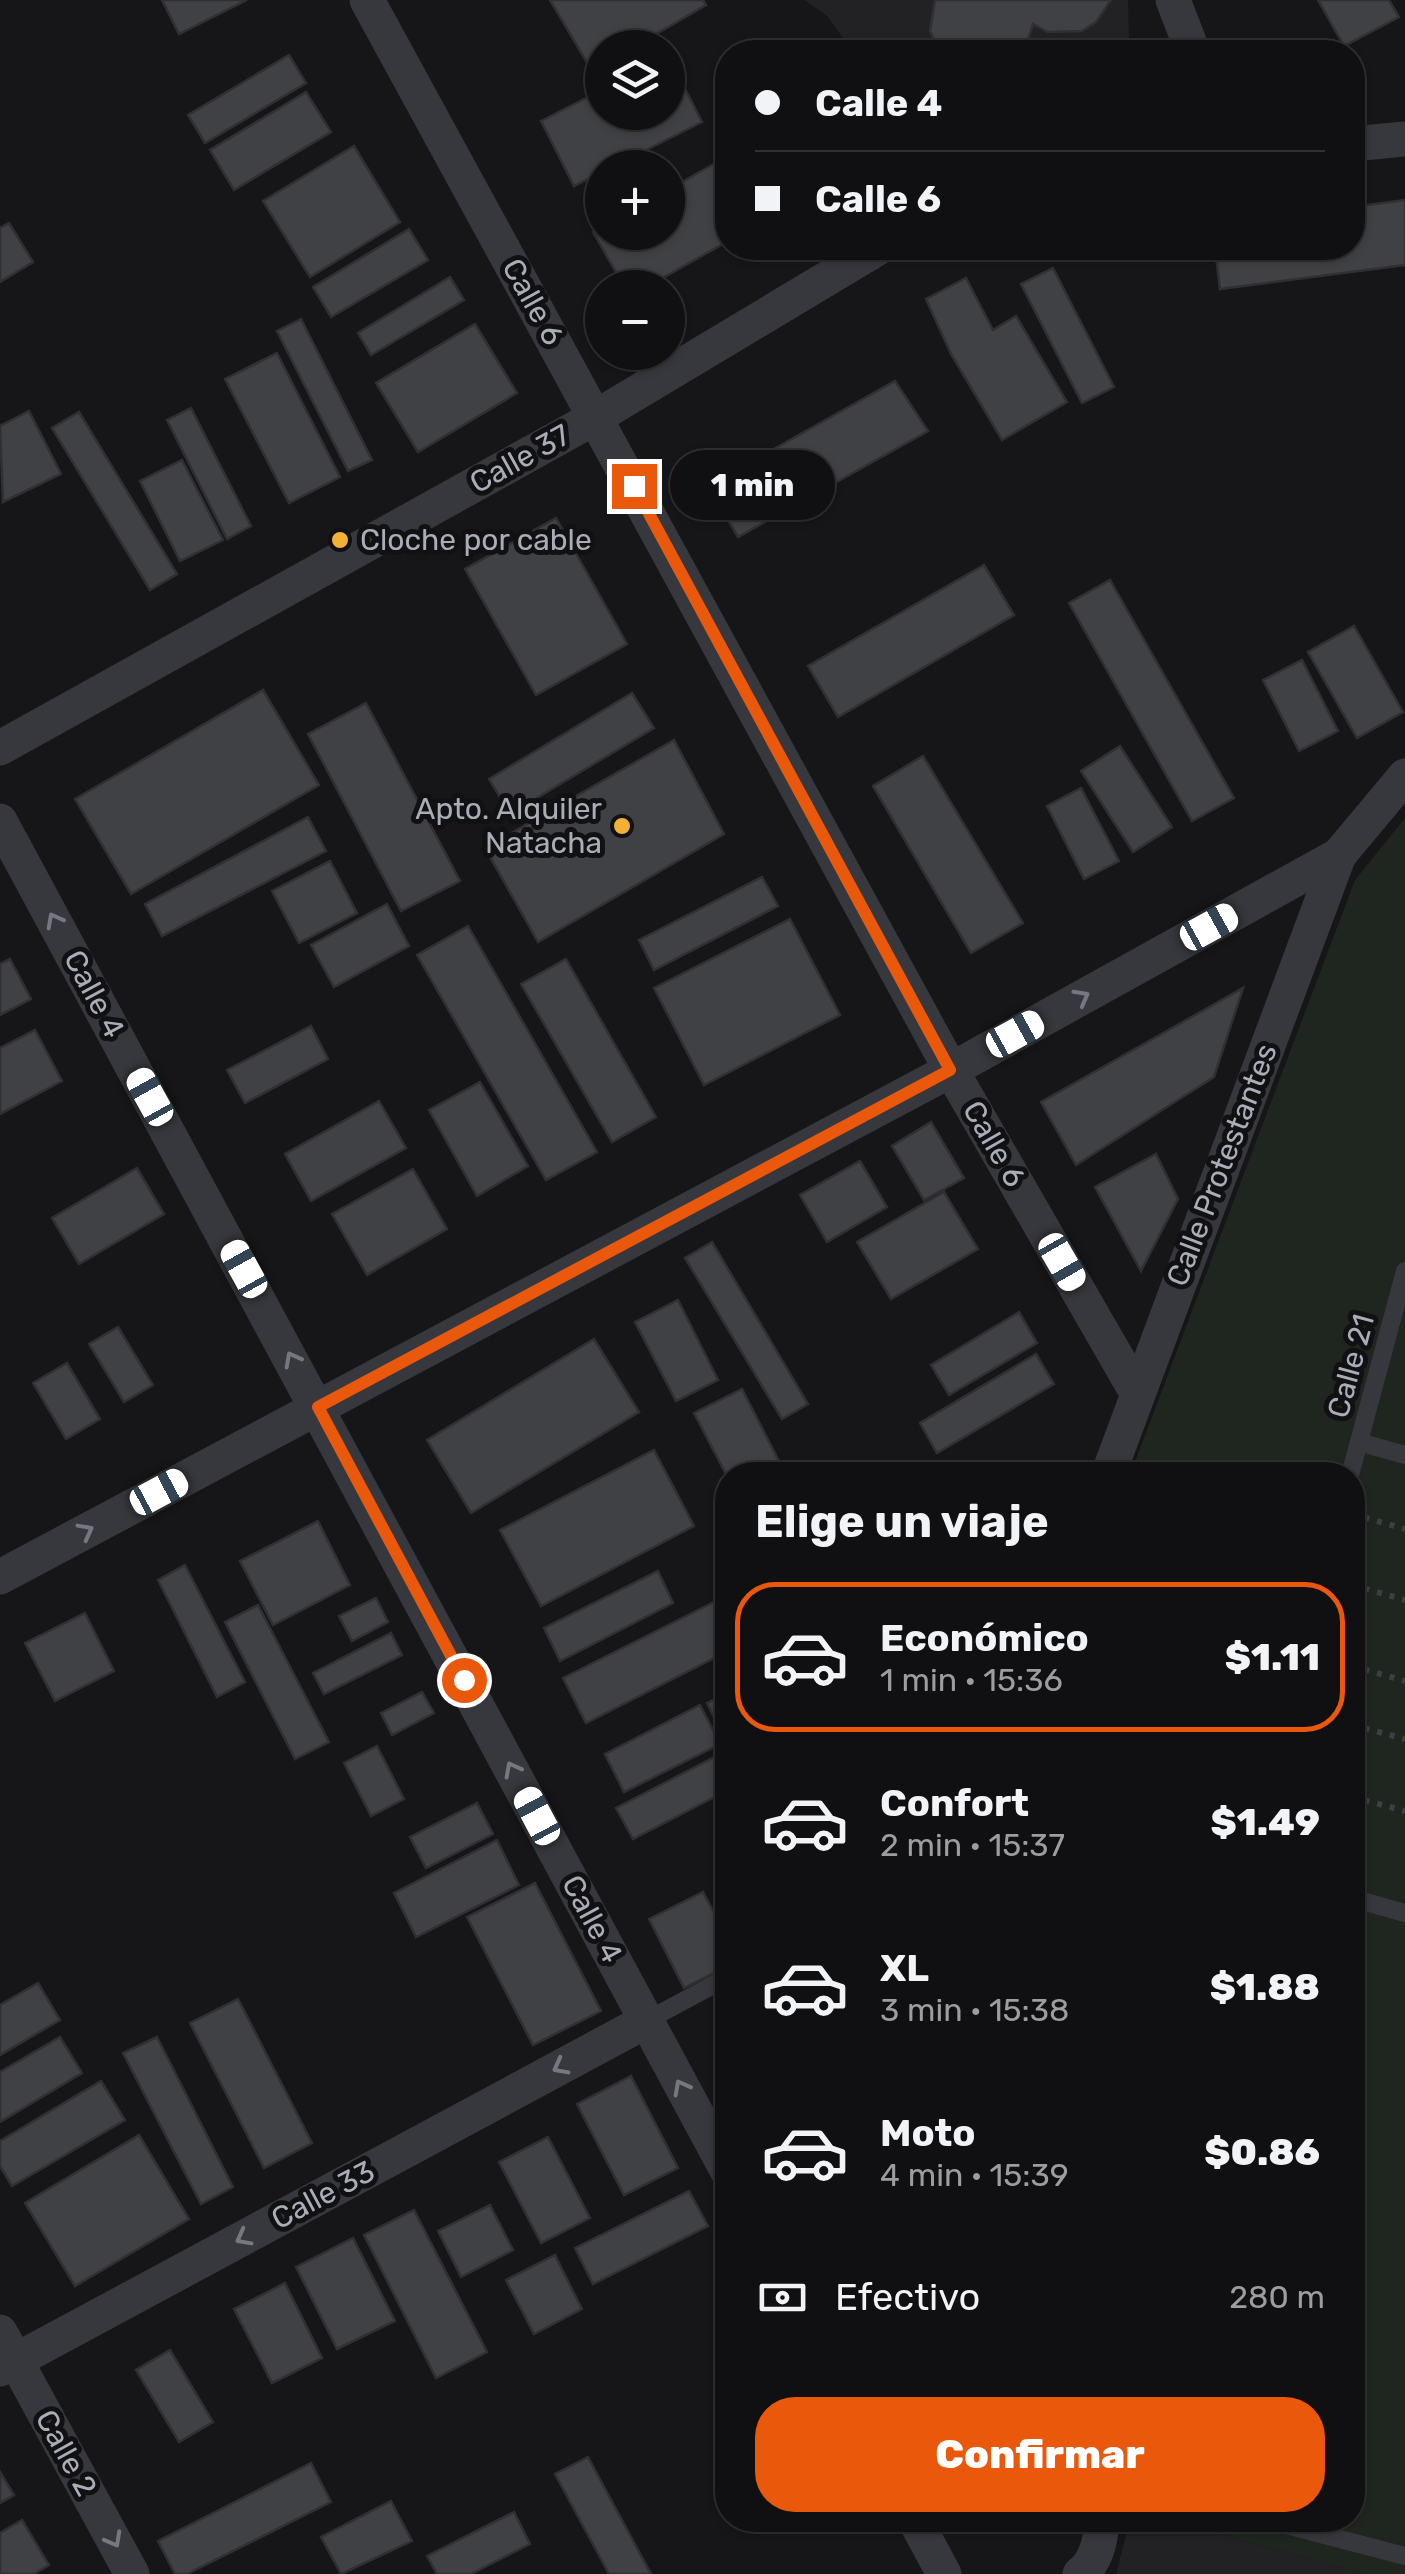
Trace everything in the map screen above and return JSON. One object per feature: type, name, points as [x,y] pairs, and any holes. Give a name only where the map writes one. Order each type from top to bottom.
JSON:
[{"type":"street","name":"Calle 6","points":[[367,0],[950,1070],[1136,1390]]},
{"type":"street","points":[[1173,0],[1188,40]]},
{"type":"street","points":[[1365,143],[1405,139]]},
{"type":"street","name":"Calle 37","points":[[0,748],[596,417],[858,260]]},
{"type":"street","points":[[0,1577],[950,1070],[1338,855],[1405,776]]},
{"type":"street","name":"Calle 4","points":[[0,820],[715,2148]]},
{"type":"street","name":"Calle Protestantes","points":[[1112,1462],[1338,855]]},
{"type":"street","name":"Calle 33","points":[[5,2354],[646,2021]]},
{"type":"street","name":"Calle 2","points":[[5,2354],[132,2574]]},
{"type":"street","points":[[921,2532],[944,2574]]},
{"type":"street","points":[[1080,2574],[1101,2532]]},
{"type":"lane","name":"Calle 21","points":[[1354,1462],[1405,1270]]},
{"type":"lane","points":[[1359,1442],[1405,1455]]},
{"type":"lane","points":[[1365,1902],[1405,1913]]},
{"type":"lane","points":[[646,2021],[715,1984]]},
{"type":"lane","points":[[1313,2532],[1405,2556]]},
{"type":"path","points":[[1365,1518],[1405,1529]]},
{"type":"path","points":[[1365,1589],[1405,1600]]},
{"type":"path","points":[[1365,1670],[1405,1682]]},
{"type":"path","points":[[1365,1728],[1405,1739]]},
{"type":"path","points":[[1365,1800],[1405,1811]]},
{"type":"shaded area","points":[[805,0],[1128,0],[1129,40],[844,40],[828,17]]},
{"type":"shaded area","points":[[1405,818],[1405,2574],[1367,2574],[1212,2532],[1365,2532],[1365,1462],[1135,1462],[1355,880]]},
{"type":"shaded area","points":[[1127,2532],[1212,2532],[1367,2574],[1116,2574]]},
{"type":"building","points":[[162,0],[247,0],[179,34]]},
{"type":"building","points":[[550,0],[703,0],[706,5],[663,30],[585,30],[585,59]]},
{"type":"building","points":[[935,0],[1111,0],[1096,22],[1082,31],[1048,32],[1033,24],[1028,40],[934,40],[930,31]]},
{"type":"building","points":[[1318,0],[1389,0],[1399,17],[1355,40],[1341,40]]},
{"type":"building","points":[[289,55],[306,83],[205,143],[188,115]]},
{"type":"building","points":[[685,89],[702,122],[646,150],[585,150],[585,180],[574,186],[541,121],[585,99],[585,130],[685,130]]},
{"type":"building","points":[[306,92],[331,132],[234,190],[210,150]]},
{"type":"building","points":[[354,146],[400,222],[310,277],[263,201]]},
{"type":"building","points":[[715,163],[715,248],[677,270],[615,270],[603,250],[685,250],[685,180]]},
{"type":"building","points":[[1405,200],[1405,265],[1220,289],[1216,260],[1365,260],[1365,205]]},
{"type":"building","points":[[9,223],[33,262],[0,282],[0,228]]},
{"type":"building","points":[[409,229],[428,260],[331,317],[313,287]]},
{"type":"building","points":[[1053,268],[1114,387],[1082,403],[1021,284]]},
{"type":"building","points":[[450,277],[464,300],[371,355],[358,333]]},
{"type":"building","points":[[966,278],[993,330],[1016,316],[1067,402],[1002,440],[951,354],[926,299]]},
{"type":"building","points":[[301,319],[372,460],[348,471],[277,331]]},
{"type":"building","points":[[475,324],[517,393],[418,452],[376,383]]},
{"type":"building","points":[[277,353],[340,477],[289,503],[225,379]]},
{"type":"building","points":[[895,381],[928,431],[738,537],[708,486]]},
{"type":"building","points":[[191,408],[251,526],[227,539],[167,420]]},
{"type":"building","points":[[29,411],[61,474],[3,502],[0,426]]},
{"type":"building","points":[[79,412],[177,574],[150,590],[52,428]]},
{"type":"building","points":[[182,460],[223,540],[180,561],[140,481]]},
{"type":"building","points":[[556,518],[627,644],[536,695],[465,569]]},
{"type":"building","points":[[984,565],[1014,615],[838,717],[808,666]]},
{"type":"building","points":[[1110,580],[1234,798],[1192,821],[1069,603]]},
{"type":"building","points":[[1354,626],[1403,712],[1357,738],[1308,652]]},
{"type":"building","points":[[1302,660],[1338,731],[1299,751],[1263,680]]},
{"type":"building","points":[[263,690],[319,785],[131,894],[75,799]]},
{"type":"building","points":[[632,693],[654,728],[510,814],[489,779]]},
{"type":"building","points":[[366,703],[460,881],[401,911],[308,734]]},
{"type":"building","points":[[674,740],[724,834],[538,942],[485,848]]},
{"type":"building","points":[[1120,746],[1172,827],[1133,852],[1081,771]]},
{"type":"building","points":[[923,756],[1023,923],[971,953],[873,786]]},
{"type":"building","points":[[1081,788],[1119,861],[1084,879],[1047,806]]},
{"type":"building","points":[[308,817],[326,851],[162,936],[145,904]]},
{"type":"building","points":[[330,861],[357,913],[299,943],[272,891]]},
{"type":"building","points":[[762,877],[778,906],[654,970],[639,940]]},
{"type":"building","points":[[387,904],[409,946],[334,987],[311,945]]},
{"type":"building","points":[[790,919],[840,1015],[704,1085],[654,988]]},
{"type":"building","points":[[468,926],[597,1152],[546,1180],[417,955]]},
{"type":"building","points":[[10,959],[31,999],[0,1015],[0,964]]},
{"type":"building","points":[[566,959],[656,1117],[612,1142],[521,984]]},
{"type":"building","points":[[1243,988],[1214,1077],[1076,1165],[1041,1102]]},
{"type":"building","points":[[311,1026],[328,1059],[245,1103],[227,1070]]},
{"type":"building","points":[[35,1030],[62,1081],[0,1114],[0,1048]]},
{"type":"building","points":[[480,1082],[528,1166],[477,1196],[429,1110]]},
{"type":"building","points":[[379,1101],[406,1148],[311,1201],[285,1154]]},
{"type":"building","points":[[931,1122],[964,1178],[924,1200],[892,1146]]},
{"type":"building","points":[[1156,1154],[1178,1199],[1141,1271],[1095,1187]]},
{"type":"building","points":[[860,1161],[887,1207],[827,1242],[800,1195]]},
{"type":"building","points":[[137,1168],[164,1214],[79,1264],[52,1218]]},
{"type":"building","points":[[413,1169],[447,1229],[367,1275],[332,1214]]},
{"type":"building","points":[[944,1192],[978,1249],[891,1299],[857,1242]]},
{"type":"building","points":[[712,1242],[808,1404],[782,1419],[685,1258]]},
{"type":"building","points":[[678,1300],[718,1380],[676,1401],[635,1322]]},
{"type":"building","points":[[1019,1312],[1037,1343],[949,1395],[931,1365]]},
{"type":"building","points":[[118,1327],[153,1385],[124,1402],[89,1344]]},
{"type":"building","points":[[594,1339],[639,1412],[471,1513],[427,1440]]},
{"type":"building","points":[[1036,1354],[1054,1384],[937,1453],[920,1423]]},
{"type":"building","points":[[67,1363],[100,1419],[66,1439],[33,1383]]},
{"type":"building","points":[[742,1389],[779,1462],[720,1462],[694,1413]]},
{"type":"building","points":[[654,1450],[694,1526],[541,1606],[500,1530]]},
{"type":"building","points":[[318,1521],[350,1585],[273,1625],[240,1561]]},
{"type":"building","points":[[185,1565],[245,1682],[217,1697],[158,1580]]},
{"type":"building","points":[[658,1571],[673,1603],[560,1661],[544,1628]]},
{"type":"building","points":[[376,1598],[388,1622],[352,1641],[339,1616]]},
{"type":"building","points":[[715,1602],[715,1658],[586,1723],[563,1678]]},
{"type":"building","points":[[258,1605],[329,1742],[295,1759],[225,1622]]},
{"type":"building","points":[[85,1613],[114,1671],[55,1701],[25,1643]]},
{"type":"building","points":[[391,1633],[402,1655],[324,1694],[313,1673]]},
{"type":"building","points":[[422,1692],[434,1713],[392,1735],[381,1713]]},
{"type":"building","points":[[715,1699],[715,1719],[707,1703]]},
{"type":"building","points":[[700,1705],[715,1734],[715,1746],[624,1792],[605,1754]]},
{"type":"building","points":[[377,1746],[404,1799],[371,1816],[344,1763]]},
{"type":"building","points":[[715,1757],[715,1797],[633,1839],[616,1808]]},
{"type":"building","points":[[477,1803],[493,1834],[426,1868],[410,1837]]},
{"type":"building","points":[[497,1840],[519,1885],[416,1937],[394,1893]]},
{"type":"building","points":[[535,1883],[601,2011],[533,2045],[467,1917]]},
{"type":"building","points":[[703,1892],[715,1915],[715,1972],[684,1988],[649,1919]]},
{"type":"building","points":[[38,1983],[60,2020],[0,2055],[0,2005]]},
{"type":"building","points":[[238,1999],[312,2143],[264,2168],[190,2023]]},
{"type":"building","points":[[60,2037],[82,2073],[0,2122],[0,2072]]},
{"type":"building","points":[[157,2037],[233,2187],[201,2204],[123,2053]]},
{"type":"building","points":[[631,2076],[678,2168],[624,2195],[577,2104]]},
{"type":"building","points":[[101,2081],[125,2120],[12,2186],[0,2166],[0,2141]]},
{"type":"building","points":[[139,2135],[189,2219],[75,2286],[25,2203]]},
{"type":"building","points":[[548,2137],[590,2218],[541,2243],[499,2162]]},
{"type":"building","points":[[689,2191],[708,2226],[593,2284],[575,2248]]},
{"type":"building","points":[[490,2205],[513,2250],[461,2277],[438,2231]]},
{"type":"building","points":[[414,2210],[487,2352],[436,2378],[364,2235]]},
{"type":"building","points":[[353,2238],[395,2321],[337,2349],[296,2267]]},
{"type":"building","points":[[555,2255],[582,2309],[534,2334],[506,2280]]},
{"type":"building","points":[[285,2283],[322,2358],[272,2383],[234,2309]]},
{"type":"building","points":[[170,2350],[213,2422],[179,2442],[136,2370]]},
{"type":"building","points":[[588,2457],[651,2574],[609,2574],[555,2474]]},
{"type":"building","points":[[311,2463],[331,2502],[187,2574],[175,2574],[158,2541]]},
{"type":"building","points":[[0,2472],[14,2495],[0,2503]]},
{"type":"building","points":[[391,2501],[412,2541],[341,2574],[321,2537]]},
{"type":"building","points":[[514,2512],[530,2544],[471,2574],[437,2574],[427,2556]]},
{"type":"building","points":[[22,2520],[49,2565],[34,2574],[0,2574],[0,2533]]},
{"type":"place","name":"Cloche por cable","points":[[340,540]]},
{"type":"place","name":"Apto. Alquiler Natacha","points":[[622,826]]},
{"type":"route","points":[[464,1680],[318,1407],[950,1070],[634,486]]}]
